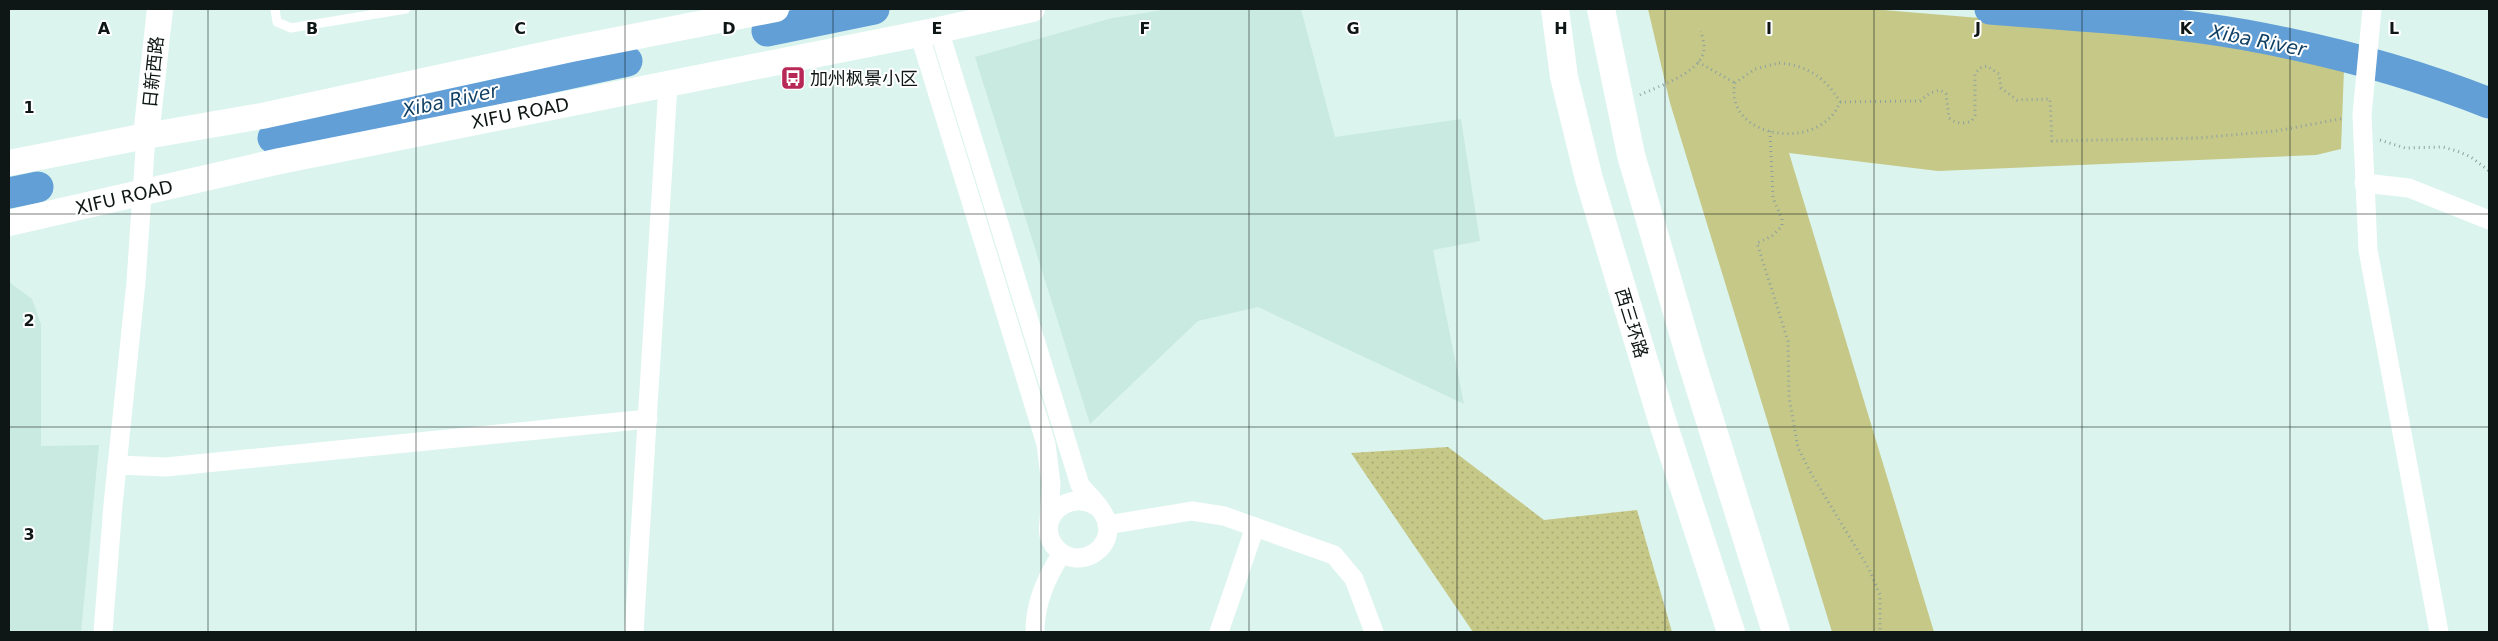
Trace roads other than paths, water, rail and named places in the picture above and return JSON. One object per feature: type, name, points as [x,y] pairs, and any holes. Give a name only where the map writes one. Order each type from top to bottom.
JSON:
[{"type":"main road","name":"日新西路","points":[[146,136],[160,9]]},
{"type":"main road","points":[[9,163],[146,136],[262,116],[571,49],[691,17],[776,9]]},
{"type":"main road","name":"XIFU ROAD","points":[[9,223],[280,161],[668,85],[1032,9]]},
{"type":"main road","name":"西三环路","points":[[1555,9],[1564,77],[1589,179],[1661,417],[1731,632]]},
{"type":"main road","points":[[1600,9],[1631,155],[1691,360],[1776,632]]},
{"type":"street","points":[[2372,14],[2362,115],[2368,250],[2439,632]]},
{"type":"street","points":[[929,32],[1080,485],[1104,517],[1105,542],[1093,554],[1077,558],[1062,553],[1052,541],[1049,526],[1051,484],[1046,444],[929,32]]},
{"type":"street","points":[[634,632],[668,85]]},
{"type":"street","points":[[102,632],[136,282],[146,136]]},
{"type":"street","points":[[2364,183],[2409,188],[2489,220]]},
{"type":"street","points":[[117,465],[166,467],[648,419]]},
{"type":"street","points":[[1049,526],[1056,510],[1069,501],[1086,501],[1104,517],[1192,511],[1224,516],[1334,555],[1354,579],[1371,631]]},
{"type":"street","points":[[1219,632],[1255,527]]},
{"type":"street","points":[[1035,632],[1035,618],[1041,594],[1051,571],[1062,553]]},
{"type":"lane","points":[[275,9],[277,22],[291,28],[406,9]]},
{"type":"waterway","name":"Xiba River","points":[[767,31],[874,9]]},
{"type":"waterway","name":"Xiba River","points":[[1990,9],[2150,22],[2246,35],[2369,63],[2430,81],[2489,103]]},
{"type":"waterway","name":"Xiba River","points":[[273,138],[627,61]]},
{"type":"waterway","name":"Xiba River","points":[[9,193],[38,187]]},
{"type":"place","name":"加州枫景小区","points":[[793,78]]}]
